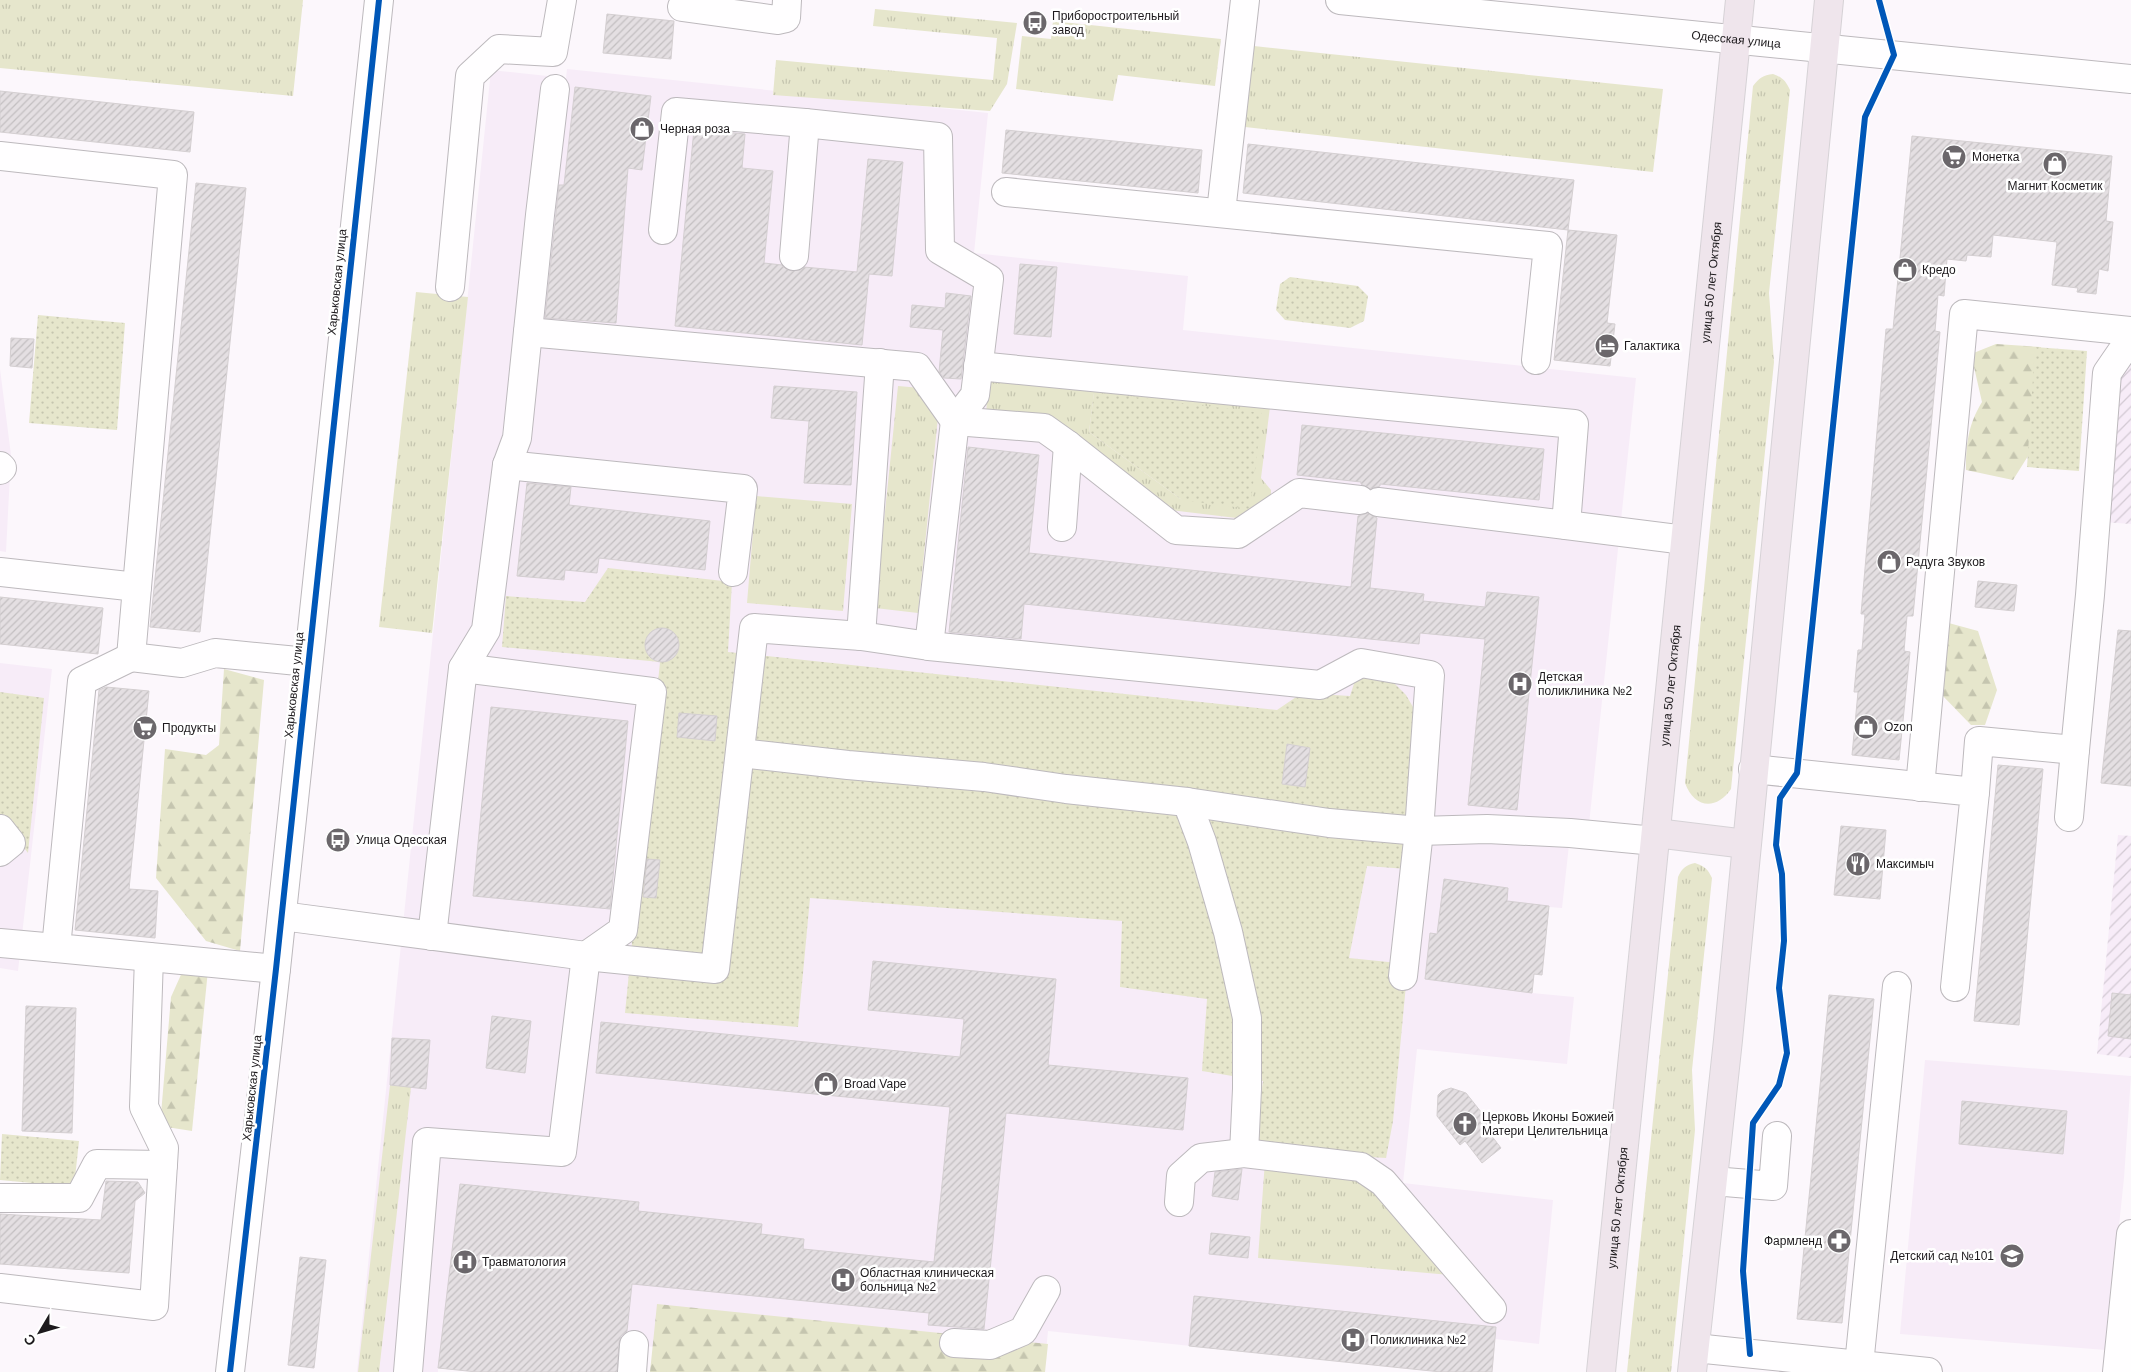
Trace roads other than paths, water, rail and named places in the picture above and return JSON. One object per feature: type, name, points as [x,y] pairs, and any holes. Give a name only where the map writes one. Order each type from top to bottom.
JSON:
[{"type":"main road","name":"улица 50 лет Октября","points":[[1601,1372],[1740,0]]},
{"type":"main road","points":[[1693,1360],[1713,1181],[1829,0]]},
{"type":"main road","points":[[1655,837],[1746,844]]},
{"type":"street","name":"Харьковская улица","points":[[230,1372],[282,916],[378,0]]},
{"type":"street","points":[[450,287],[470,76],[499,49],[552,52],[562,0]]},
{"type":"street","points":[[682,7],[777,20],[786,18],[787,0]]},
{"type":"street","points":[[1221,212],[1245,0]]},
{"type":"street","name":"Одесская улица","points":[[1340,0],[1368,1],[2131,79]]},
{"type":"street","points":[[432,936],[463,668],[486,630],[507,465],[517,438],[555,89]]},
{"type":"street","points":[[663,230],[676,112],[805,122],[938,137],[940,250],[989,279],[975,395],[955,421],[929,646]]},
{"type":"street","points":[[794,256],[805,122]]},
{"type":"street","points":[[0,156],[173,175],[131,657]]},
{"type":"street","points":[[1006,192],[1548,246],[1536,360]]},
{"type":"street","points":[[1920,786],[1964,314],[2131,331]]},
{"type":"street","points":[[528,332],[917,367],[955,421]]},
{"type":"street","points":[[2068,817],[2090,595],[2107,373],[2131,338]]},
{"type":"street","points":[[860,636],[880,363]]},
{"type":"street","points":[[978,366],[1574,424],[1566,525]]},
{"type":"street","points":[[955,421],[1044,428],[1176,530],[1238,534],[1299,493],[1686,540]]},
{"type":"street","points":[[1062,526],[1068,445]]},
{"type":"street","points":[[507,465],[742,489],[733,572]]},
{"type":"street","points":[[0,466],[2,468],[0,470]]},
{"type":"street","points":[[0,572],[137,587]]},
{"type":"street","points":[[282,916],[586,956],[714,969],[754,628],[860,636],[929,646],[1320,685],[1361,663],[1430,675],[1419,832],[1403,976]]},
{"type":"street","points":[[56,948],[82,682],[131,657],[182,663],[215,653],[308,662]]},
{"type":"street","points":[[408,1372],[427,1142],[562,1152],[586,956],[623,930],[652,692],[463,668]]},
{"type":"street","points":[[1955,987],[1979,741],[2075,750]]},
{"type":"street","points":[[740,753],[984,777],[1066,789],[1187,802],[1329,823],[1419,832],[1487,828],[1655,837]]},
{"type":"street","points":[[1753,769],[1975,792]]},
{"type":"street","points":[[1187,802],[1202,842],[1228,932],[1247,1018],[1247,1089],[1244,1153]]},
{"type":"street","points":[[0,829],[11,843],[0,852]]},
{"type":"street","points":[[0,944],[276,969]]},
{"type":"street","points":[[0,1288],[154,1306],[164,1148],[144,1107],[149,957]]},
{"type":"street","points":[[1859,1365],[1898,986]]},
{"type":"street","points":[[1713,1181],[1772,1186],[1777,1136]]},
{"type":"street","points":[[1179,1202],[1181,1176],[1202,1158],[1244,1153],[1361,1167],[1383,1182],[1492,1309]]},
{"type":"street","points":[[0,1198],[80,1198],[97,1164],[163,1165]]},
{"type":"street","points":[[2117,1372],[2131,1234]]},
{"type":"street","points":[[954,1343],[990,1344],[1023,1331],[1046,1290]]},
{"type":"street","points":[[632,1372],[634,1345]]},
{"type":"street","points":[[1693,1360],[1859,1365],[1928,1372]]},
{"type":"place","name":"Приборостроительный завод","points":[[1035,23]]},
{"type":"place","name":"Черная роза","points":[[642,129]]},
{"type":"place","name":"Монетка","points":[[1954,157]]},
{"type":"place","name":"Магнит Косметик","points":[[2055,164]]},
{"type":"place","name":"Кредо","points":[[1905,270]]},
{"type":"place","name":"Галактика","points":[[1607,346]]},
{"type":"place","name":"Радуга Звуков","points":[[1889,562]]},
{"type":"place","name":"Детская поликлиника №2","points":[[1520,684]]},
{"type":"place","name":"Ozon","points":[[1866,727]]},
{"type":"place","name":"Продукты","points":[[145,728]]},
{"type":"place","name":"Улица Одесская","points":[[338,840]]},
{"type":"place","name":"Максимыч","points":[[1858,864]]},
{"type":"place","name":"Broad Vape","points":[[826,1084]]},
{"type":"place","name":"Церковь Иконы Божией Матери Целительница","points":[[1465,1124]]},
{"type":"place","name":"Фармленд","points":[[1839,1241]]},
{"type":"place","name":"Детский сад №101","points":[[2012,1256]]},
{"type":"place","name":"Травматология","points":[[465,1262]]},
{"type":"place","name":"Областная клиническая больница №2","points":[[843,1280]]},
{"type":"place","name":"Поликлиника №2","points":[[1353,1340]]}]
